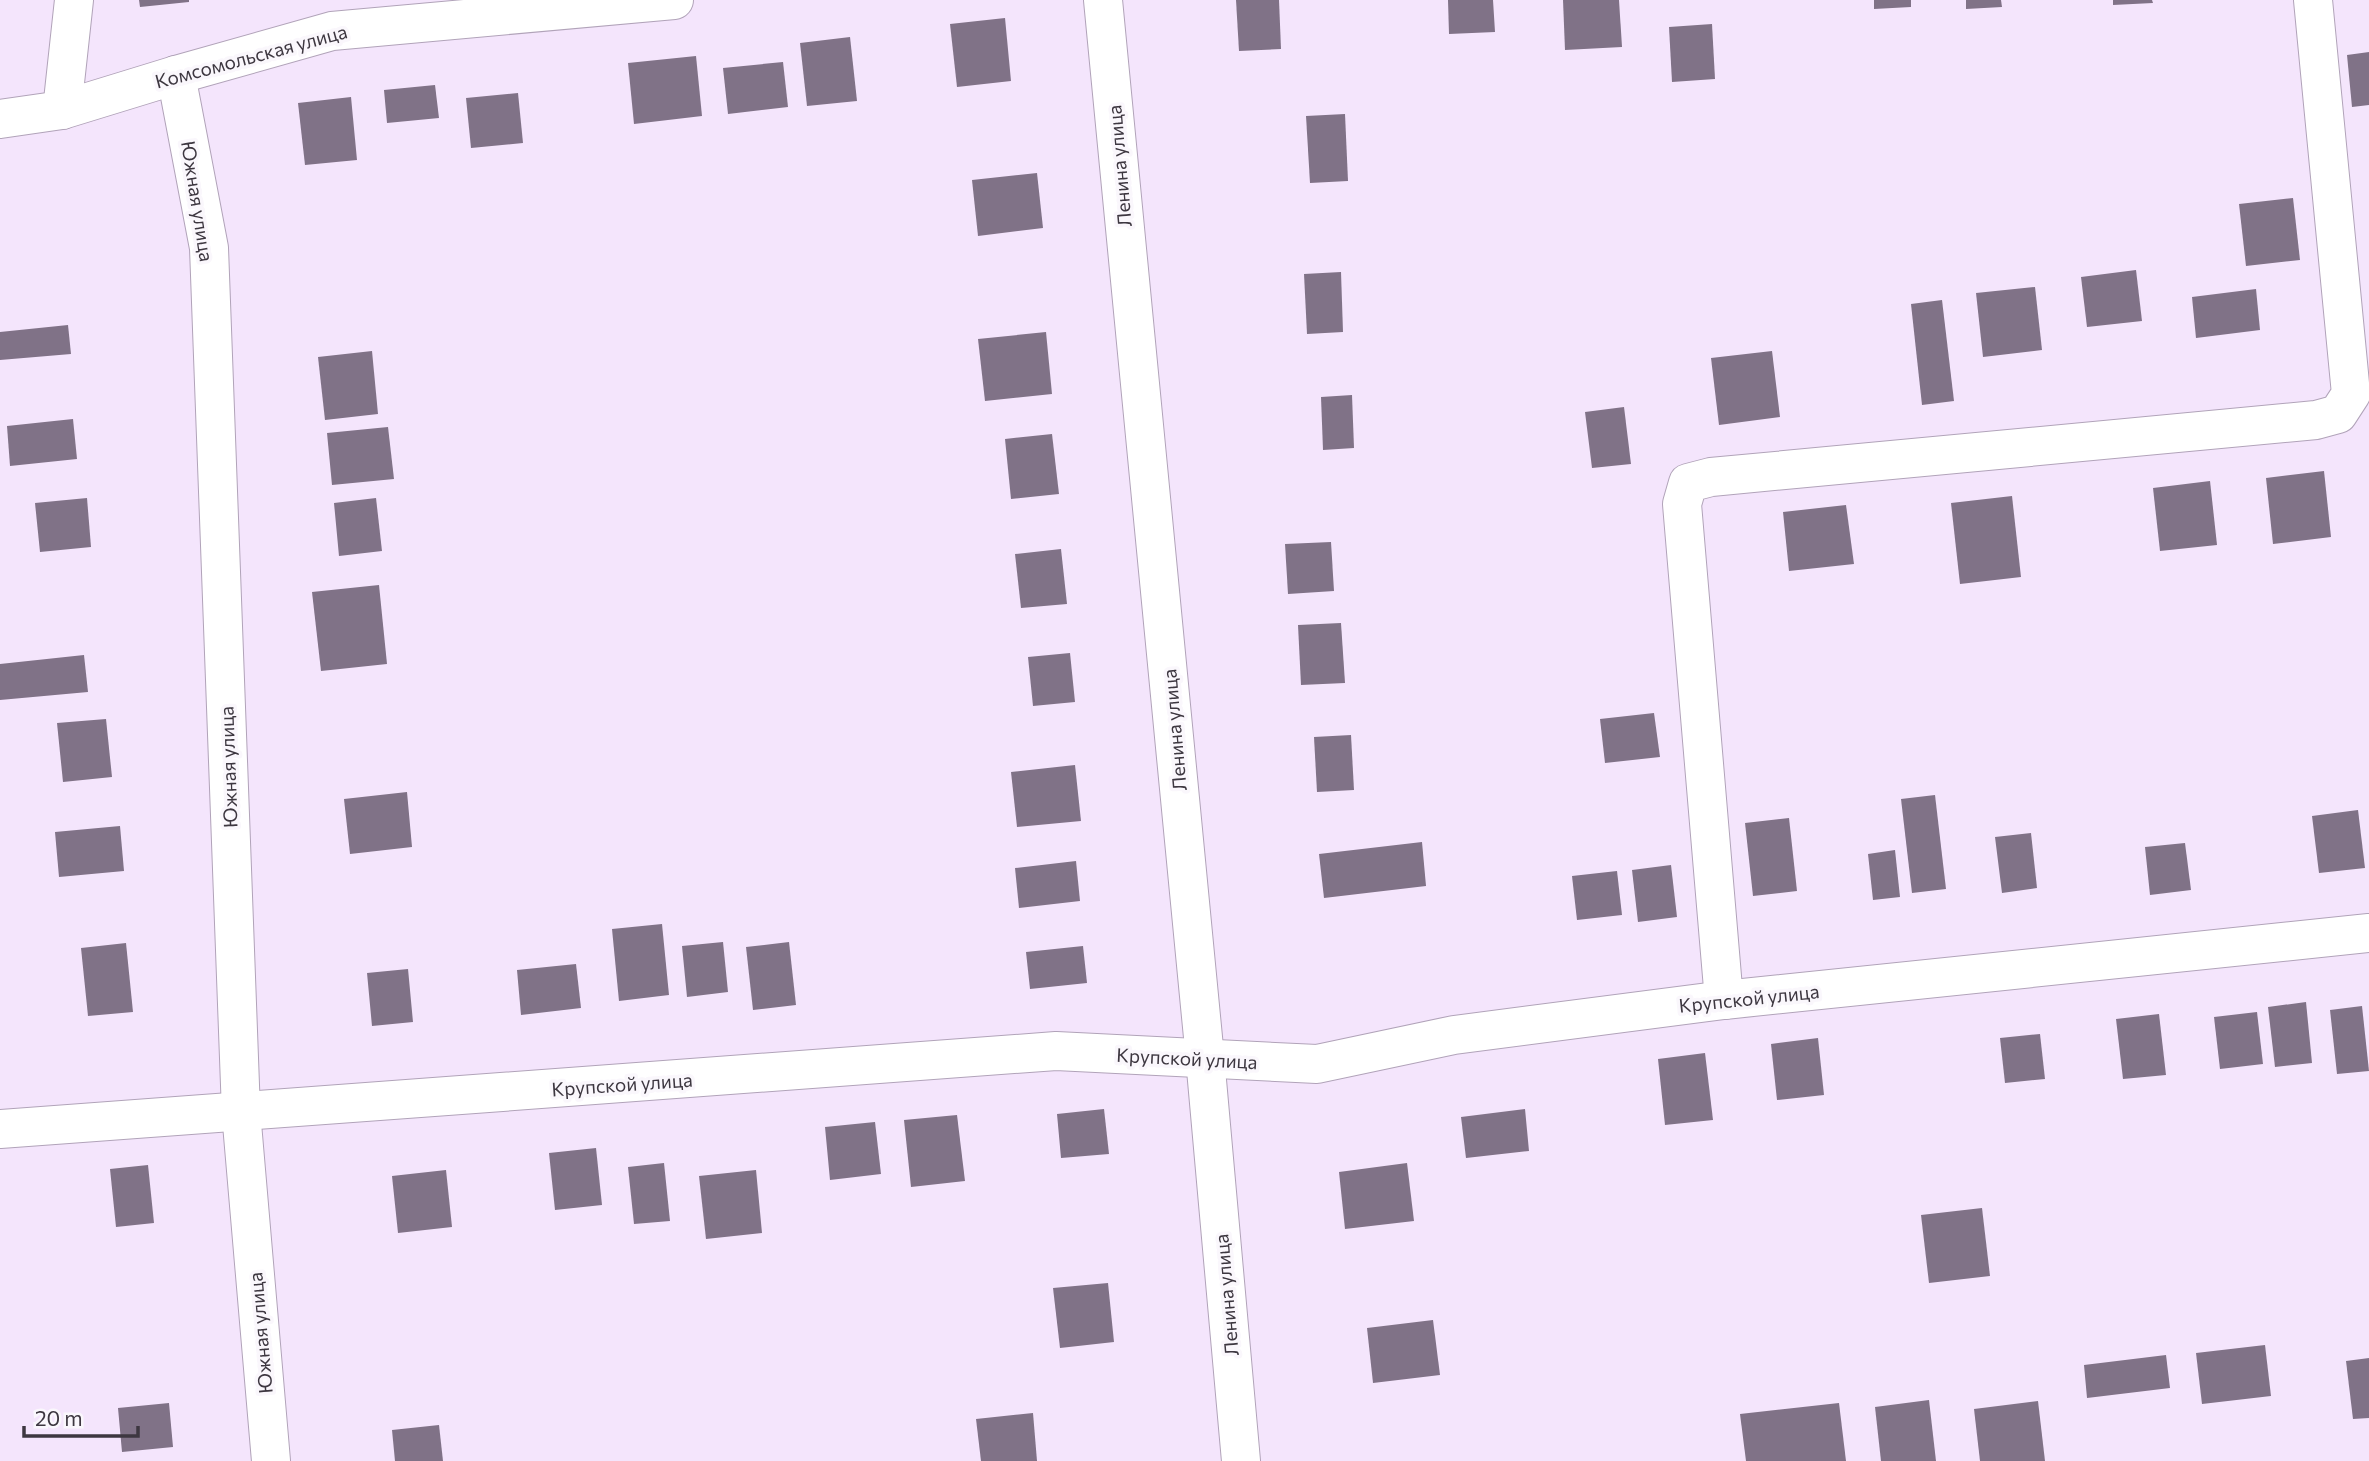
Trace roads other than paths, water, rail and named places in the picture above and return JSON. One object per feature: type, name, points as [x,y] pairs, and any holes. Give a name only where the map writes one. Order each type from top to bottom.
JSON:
[{"type":"street","points":[[62,110],[74,0]]},
{"type":"street","name":"Комсомольская улица","points":[[0,119],[62,110],[332,31],[674,0]]},
{"type":"street","name":"Ленина улица","points":[[1103,0],[1241,1461]]},
{"type":"street","points":[[1724,1000],[1682,504],[1688,483],[1725,476],[2316,420],[2338,414],[2351,394],[2314,0]]},
{"type":"street","name":"Южная улица","points":[[176,75],[209,248],[241,1112],[271,1461]]},
{"type":"street","name":"Крупской улица","points":[[0,1129],[1056,1051],[1317,1064],[1454,1035],[1724,1000],[2369,933]]}]
